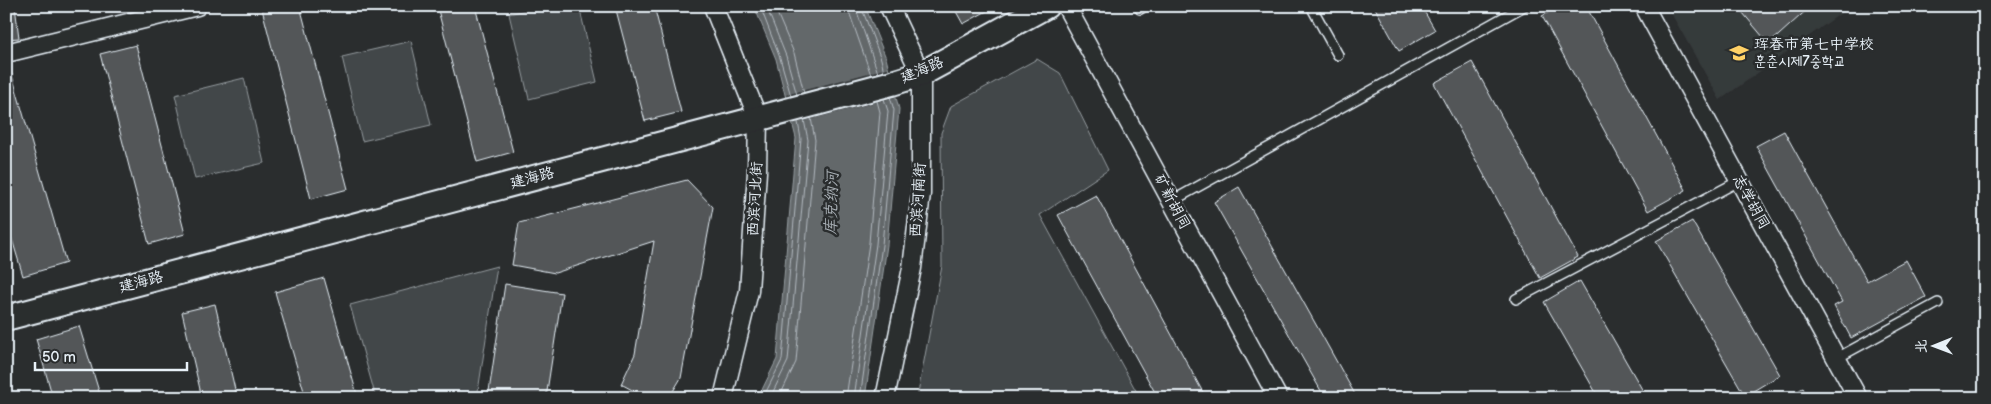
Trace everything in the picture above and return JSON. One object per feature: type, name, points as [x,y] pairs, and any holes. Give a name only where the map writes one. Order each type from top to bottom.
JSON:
[{"type":"street","points":[[6,53],[146,12],[197,6]]},
{"type":"street","name":"西滨河北街","points":[[713,6],[766,116],[757,172],[749,292],[723,398]]},
{"type":"street","name":"西滨河南街","points":[[886,398],[912,268],[922,194],[921,74],[889,6]]},
{"type":"street","name":"建海路","points":[[6,318],[921,74],[1046,6]]},
{"type":"street","name":"矿新胡同","points":[[1066,6],[1278,398]]},
{"type":"street","name":"志学胡同","points":[[1644,6],[1858,398]]},
{"type":"lane","points":[[1138,6],[1140,9],[1145,6]]},
{"type":"lane","points":[[1311,6],[1338,55]]},
{"type":"lane","points":[[1172,201],[1524,6]]},
{"type":"lane","points":[[1516,299],[1739,181]]},
{"type":"lane","points":[[1837,358],[1938,303]]},
{"type":"shaded area","points":[[542,6],[579,6],[597,82],[529,99],[509,14]]},
{"type":"shaded area","name":"珲春市第七中学校 훈춘시제7중학교","points":[[1667,6],[1851,6],[1720,100]]},
{"type":"shaded area","points":[[411,41],[431,125],[362,141],[342,57]]},
{"type":"shaded area","points":[[1037,59],[1060,73],[1108,170],[1040,215],[1140,398],[917,398],[942,266],[941,133],[951,106]]},
{"type":"shaded area","points":[[244,78],[264,163],[195,179],[175,95]]},
{"type":"shaded area","points":[[497,266],[477,398],[376,398],[350,305]]},
{"type":"water","name":"库克纳河","points":[[754,6],[865,6],[886,58],[899,109],[887,245],[865,398],[758,398],[777,359],[796,138],[776,59]]},
{"type":"pier","points":[[888,68],[896,97],[793,124],[786,95]]},
{"type":"building","points":[[15,6],[19,38],[6,39],[6,7]]},
{"type":"building","points":[[274,6],[300,6],[348,189],[311,199],[262,9]]},
{"type":"building","points":[[437,6],[475,6],[513,152],[477,162]]},
{"type":"building","points":[[615,6],[654,6],[681,112],[645,121]]},
{"type":"building","points":[[953,6],[996,6],[963,24]]},
{"type":"building","points":[[1374,6],[1421,6],[1435,30],[1399,51]]},
{"type":"building","points":[[1560,6],[1586,6],[1686,190],[1648,211],[1542,16]]},
{"type":"building","points":[[1737,6],[1811,6],[1769,44]]},
{"type":"building","points":[[136,45],[185,234],[149,244],[100,54]]},
{"type":"building","points":[[1472,62],[1578,257],[1540,278],[1434,83]]},
{"type":"building","points":[[10,68],[66,263],[23,276],[6,219],[6,69]]},
{"type":"building","points":[[1784,131],[1867,281],[1906,260],[1926,297],[1851,338],[1834,306],[1842,302],[1756,146]]},
{"type":"building","points":[[687,180],[713,207],[681,378],[669,398],[647,398],[621,384],[635,354],[654,241],[555,273],[512,265],[519,223]]},
{"type":"building","points":[[1239,187],[1357,398],[1325,398],[1214,202]]},
{"type":"building","points":[[1096,195],[1206,398],[1158,398],[1058,215]]},
{"type":"building","points":[[1692,221],[1780,375],[1745,396],[1656,241]]},
{"type":"building","points":[[324,278],[358,398],[306,398],[275,292]]},
{"type":"building","points":[[1580,281],[1647,398],[1599,398],[1544,302]]},
{"type":"building","points":[[505,284],[562,293],[546,398],[488,398]]},
{"type":"building","points":[[215,304],[237,398],[202,398],[182,312]]},
{"type":"building","points":[[79,326],[101,398],[53,398],[36,339]]},
{"type":"building","points":[[1803,388],[1808,398],[1785,398]]},
{"type":"place","name":"珲春市第七中学校 훈춘시제7중학교","points":[[1739,53]]}]
